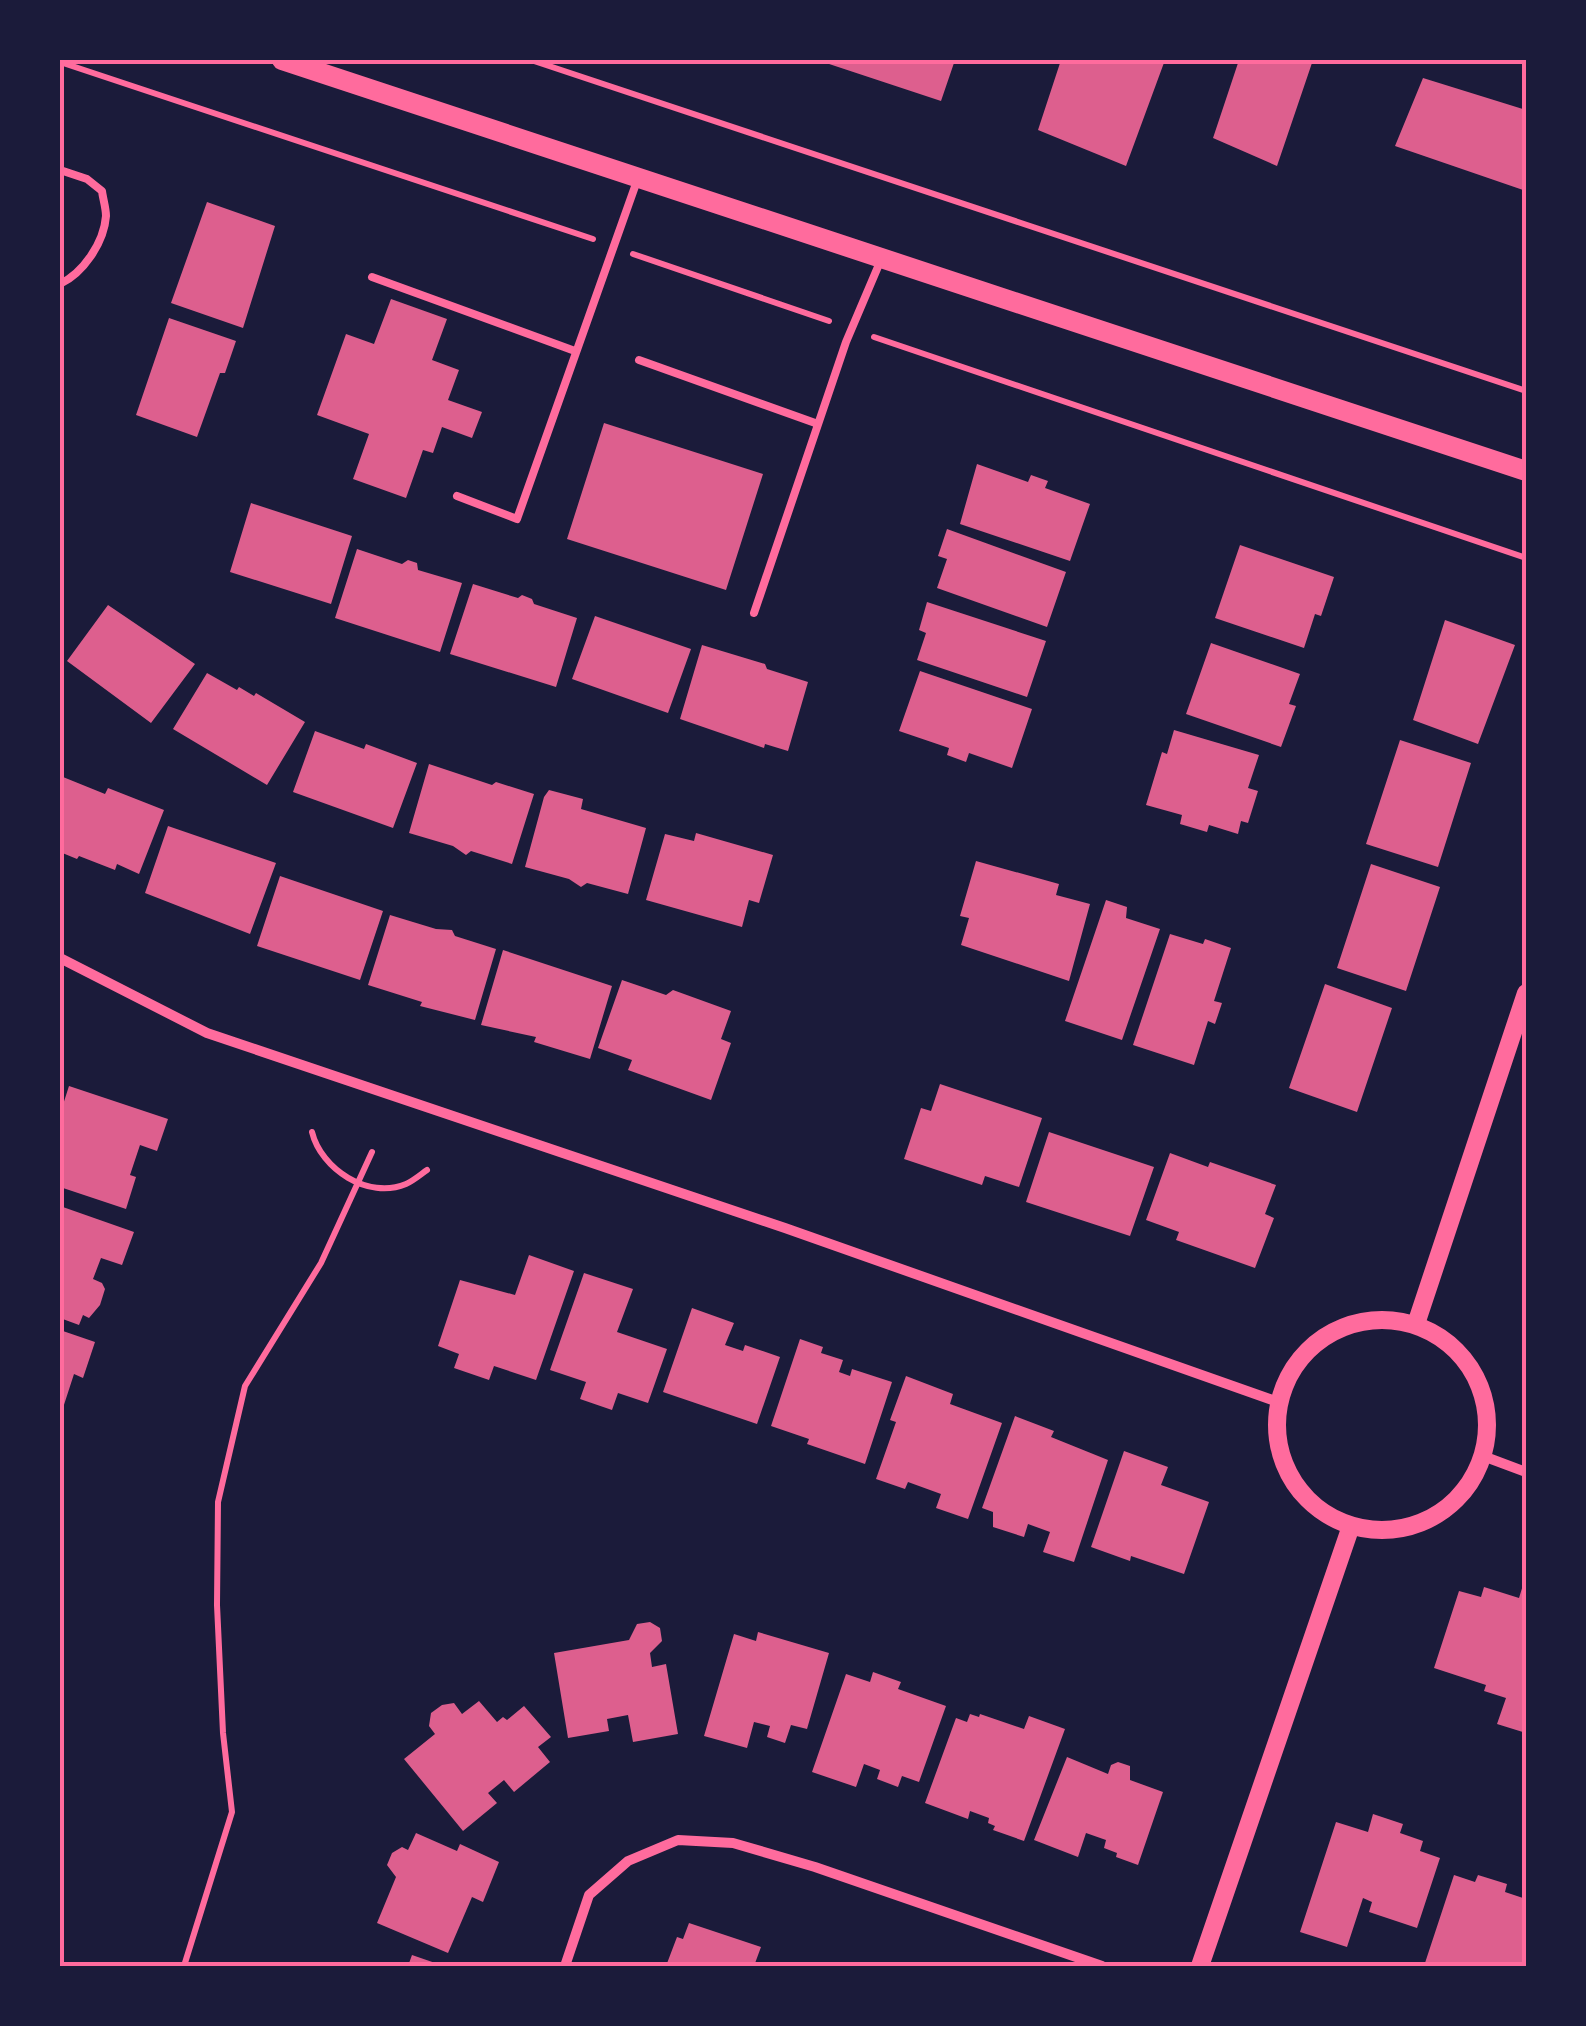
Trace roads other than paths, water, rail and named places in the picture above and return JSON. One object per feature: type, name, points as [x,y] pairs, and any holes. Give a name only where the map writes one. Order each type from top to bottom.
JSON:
[{"type":"main road","points":[[282,60],[1526,471]]},
{"type":"street","points":[[60,958],[207,1033],[784,1228],[1278,1402]]},
{"type":"street","points":[[1416,1324],[1526,993]]},
{"type":"street","points":[[1387,1318],[1416,1324],[1457,1350],[1478,1380],[1488,1419],[1484,1456],[1457,1500],[1427,1521],[1388,1531],[1351,1526],[1311,1504],[1292,1482],[1278,1449],[1278,1402],[1285,1380],[1306,1350],[1336,1329],[1387,1318]]},
{"type":"street","points":[[1484,1456],[1526,1472]]},
{"type":"street","points":[[1200,1966],[1351,1526]]},
{"type":"street","points":[[564,1966],[589,1895],[628,1861],[678,1840],[733,1843],[750,1848],[1102,1966]]},
{"type":"lane","points":[[60,170],[87,179],[102,191],[106,218],[95,250],[76,277],[60,284]]},
{"type":"lane","points":[[457,496],[516,519],[638,178]]},
{"type":"lane","points":[[754,613],[846,342],[882,258]]},
{"type":"lane","points":[[372,276],[575,352]]},
{"type":"lane","points":[[640,360],[818,424]]}]
